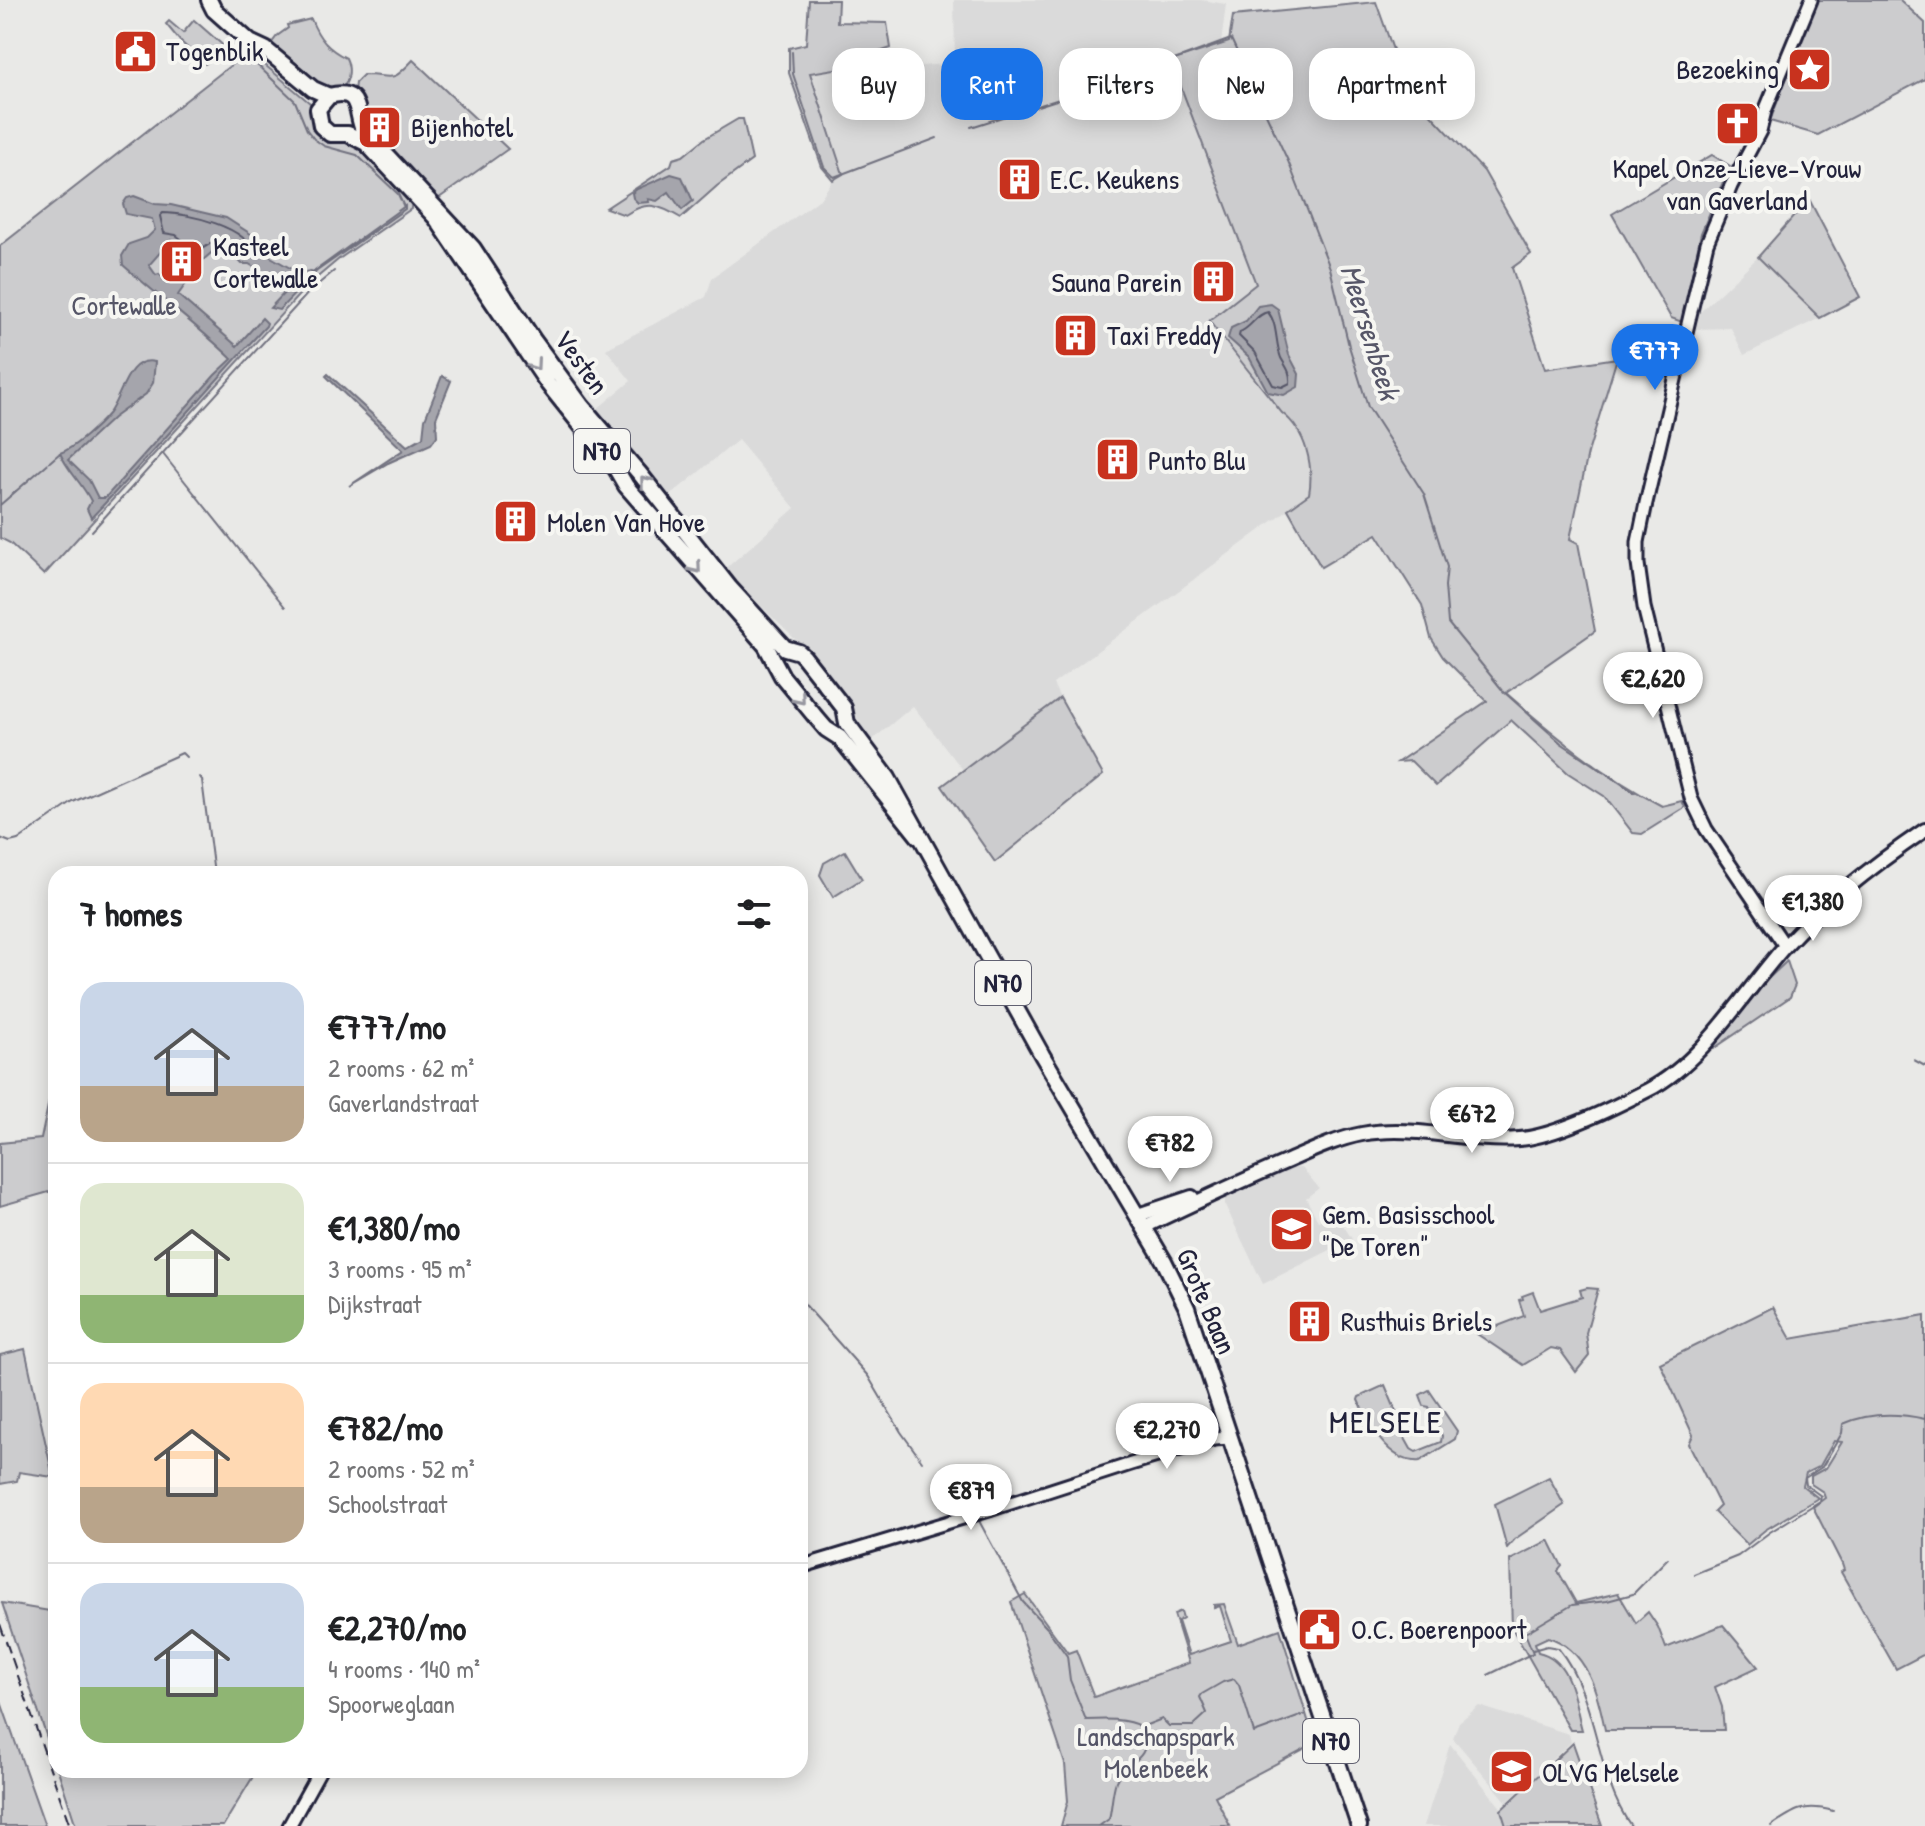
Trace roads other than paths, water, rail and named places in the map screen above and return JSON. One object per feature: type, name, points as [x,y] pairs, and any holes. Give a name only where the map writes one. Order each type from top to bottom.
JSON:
[{"type":"main road","name":"N70","points":[[198,0],[211,5],[260,55],[308,95],[318,109],[319,121],[325,131],[336,136],[348,134]]},
{"type":"main road","name":"N70","points":[[250,42],[265,49],[313,89],[329,96],[345,94],[355,100],[360,110],[359,121]]},
{"type":"main road","points":[[318,109],[329,96]]},
{"type":"main road","points":[[348,134],[359,121]]},
{"type":"main road","name":"Vesten","points":[[359,121],[363,130],[473,248],[534,341],[581,405],[730,588],[785,648],[804,657],[844,708],[847,723],[874,756],[887,787],[919,837]]},
{"type":"main road","name":"Vesten","points":[[348,134],[359,138],[376,153],[436,218],[548,384],[626,486],[766,646],[777,670],[823,727],[833,732],[887,787]]},
{"type":"main road","points":[[774,659],[785,648]]},
{"type":"main road","points":[[833,732],[847,723]]},
{"type":"main road","points":[[1141,1221],[1360,1135],[1402,1130],[1506,1140],[1547,1133],[1652,1088],[1668,1078],[1697,1051],[1785,946],[1847,887],[1925,830]]},
{"type":"main road","name":"Grote Baan","points":[[919,837],[1141,1221],[1187,1308],[1359,1826]]},
{"type":"street","points":[[1785,946],[1718,847],[1691,798],[1644,607],[1638,542],[1707,243],[1731,186],[1760,131],[1765,111],[1811,0]]},
{"type":"street","points":[[808,1565],[1143,1460],[1214,1439],[1231,1438]]},
{"type":"street","points":[[289,1826],[316,1778]]},
{"type":"water","points":[[671,174],[682,177],[693,201],[682,210],[669,192],[657,201],[648,199],[649,202],[638,203],[633,198],[632,193],[637,189]]},
{"type":"water","points":[[134,196],[155,204],[226,218],[257,238],[271,257],[299,273],[312,273],[405,206],[405,209],[317,271],[279,310],[270,308],[289,288],[249,264],[242,264],[234,255],[218,247],[202,261],[178,295],[237,346],[262,318],[266,326],[91,518],[87,509],[91,501],[60,453],[86,436],[109,413],[132,371],[146,361],[155,362],[153,383],[146,394],[113,418],[68,460],[89,480],[98,498],[105,498],[232,359],[123,265],[122,256],[129,244],[147,238],[155,230],[152,219],[126,214],[123,204],[127,198]],"holes":[[[171,240],[192,258],[169,283],[159,274],[156,275],[149,265]]]},
{"type":"water","points":[[1271,304],[1278,309],[1289,355],[1299,374],[1298,387],[1284,395],[1268,392],[1249,357],[1228,338],[1231,328],[1246,321],[1258,306]]},
{"type":"water","points":[[328,374],[407,446],[423,437],[425,419],[442,376],[451,381],[436,418],[437,436],[431,444],[388,463],[349,486],[403,450],[326,376]]},
{"type":"waterway","name":"Meersenbeek","points":[[1182,57],[1231,39],[1288,161],[1330,268],[1368,407],[1424,494],[1447,567],[1448,623],[1504,692],[1561,743],[1635,793]]},
{"type":"waterway","points":[[792,52],[793,74],[824,167],[834,177],[937,138]]},
{"type":"waterway","points":[[252,60],[295,101],[314,139],[324,146],[357,155],[398,194],[404,207]]},
{"type":"waterway","points":[[971,127],[1059,99]]},
{"type":"waterway","points":[[92,531],[310,291],[334,271]]},
{"type":"waterway","points":[[0,505],[60,453]]},
{"type":"waterway","points":[[163,454],[285,607]]},
{"type":"waterway","points":[[0,838],[10,842],[18,840],[73,802],[182,753],[186,757]]},
{"type":"waterway","points":[[200,777],[213,866]]},
{"type":"waterway","name":"Meersenbeek","points":[[1914,1060],[1925,1066]]},
{"type":"waterway","points":[[808,1308],[868,1376],[922,1461]]},
{"type":"waterway","points":[[1694,1574],[1738,1556],[1820,1501],[1821,1496],[1806,1485],[1805,1478],[1822,1467],[1842,1433],[1843,1424],[1883,1415],[1925,1419]]},
{"type":"waterway","points":[[978,1519],[1023,1602],[1067,1656],[1070,1680],[1086,1720],[1107,1719],[1142,1727]]},
{"type":"waterway","points":[[1488,1675],[1533,1653],[1525,1633],[1572,1605],[1633,1594],[1668,1558]]},
{"type":"waterway","points":[[1533,1650],[1547,1646],[1558,1648],[1571,1668],[1582,1690],[1610,1783],[1631,1826]]},
{"type":"waterway","points":[[1144,1726],[1162,1719],[1169,1726],[1193,1726],[1207,1713],[1200,1697],[1202,1694],[1234,1679],[1239,1685],[1254,1733],[1306,1714]]},
{"type":"waterway","points":[[1099,1826],[1109,1819],[1120,1774],[1144,1750],[1147,1730],[1143,1727]]},
{"type":"waterway","points":[[1771,1826],[1807,1808],[1833,1811]]},
{"type":"railway","points":[[0,1624],[48,1763]]},
{"type":"railway","points":[[53,1778],[70,1826]]},
{"type":"place","name":"Togenblik","points":[[135,51]]},
{"type":"place","name":"Bezoeking","points":[[1810,69]]},
{"type":"place","name":"Kapel Onze-Lieve-Vrouw van Gaverland","points":[[1737,124]]},
{"type":"place","name":"Bijenhotel","points":[[380,127]]},
{"type":"place","name":"E.C. Keukens","points":[[1019,179]]},
{"type":"place","name":"Kasteel Cortewalle","points":[[182,262]]},
{"type":"place","name":"Sauna Parein","points":[[1213,282]]},
{"type":"place","name":"Taxi Freddy","points":[[1076,335]]},
{"type":"place","name":"Punto Blu","points":[[1117,460]]},
{"type":"place","name":"Molen Van Hove","points":[[516,522]]},
{"type":"place","name":"Gem. Basisschool \"De Toren\"","points":[[1291,1230]]},
{"type":"place","name":"Rusthuis Briels","points":[[1310,1321]]},
{"type":"place","name":"O.C. Boerenpoort","points":[[1320,1629]]},
{"type":"place","name":"OLVG Melsele","points":[[1511,1772]]},
{"type":"district","name":"MELSELE","points":[[1386,1422]]},
{"type":"park label","name":"Cortewalle","points":[[124,305]]},
{"type":"park label","name":"Landschapspark Molenbeek","points":[[1156,1752]]}]
